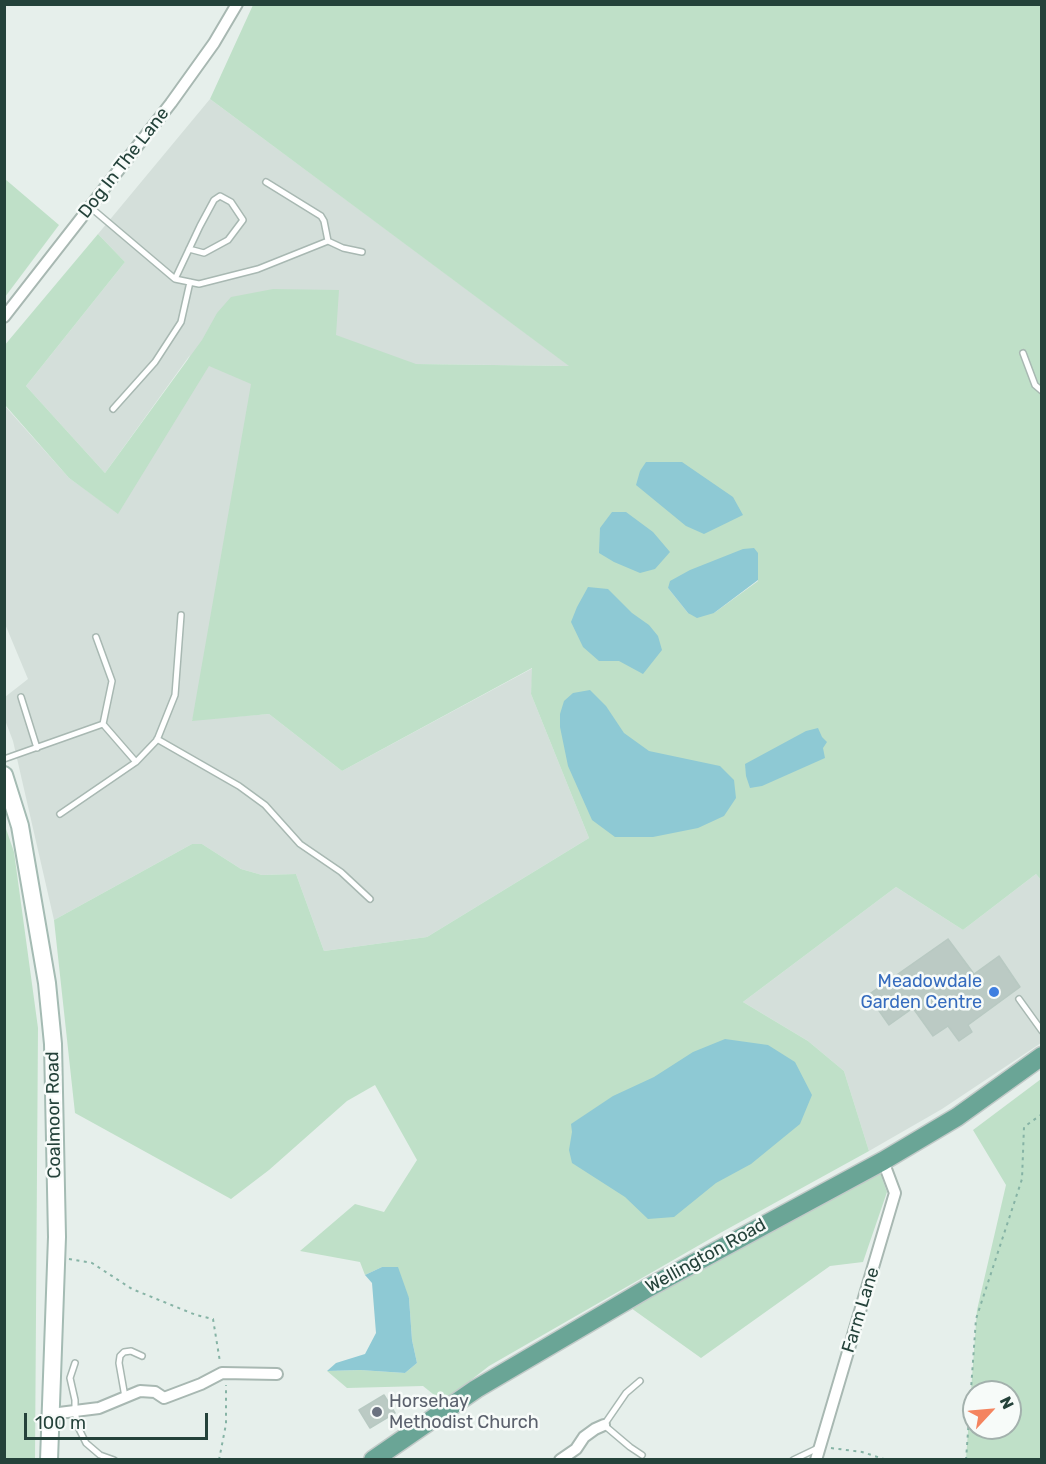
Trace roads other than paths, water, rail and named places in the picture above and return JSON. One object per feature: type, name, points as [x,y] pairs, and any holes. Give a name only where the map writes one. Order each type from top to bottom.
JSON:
[{"type":"main road","name":"Wellington Road","points":[[373,1460],[476,1389],[648,1288],[883,1161],[957,1117],[1041,1056]]},
{"type":"street","name":"Dog In The Lane","points":[[4,317],[171,103],[214,43],[237,4]]},
{"type":"street","name":"Coalmoor Road","points":[[4,775],[20,826],[47,983],[53,1044],[56,1256],[49,1460]]},
{"type":"street","name":"Farm Lane","points":[[816,1460],[895,1193],[883,1161]]},
{"type":"street","points":[[51,1414],[99,1408],[140,1391],[155,1392],[164,1398],[222,1373],[276,1374]]},
{"type":"street","points":[[560,1460],[576,1449],[584,1437],[604,1425]]},
{"type":"lane","points":[[266,182],[321,216],[328,241]]},
{"type":"lane","points":[[176,279],[189,249],[214,200],[220,196],[231,202],[243,220],[228,240],[204,253],[189,249]]},
{"type":"lane","points":[[90,207],[176,279],[199,285],[258,270],[328,241],[343,248],[362,252]]},
{"type":"lane","points":[[112,409],[155,362],[181,322],[190,282]]},
{"type":"lane","points":[[1023,353],[1035,385],[1041,391]]},
{"type":"lane","points":[[60,814],[136,762],[157,739],[175,695],[181,615]]},
{"type":"lane","points":[[96,637],[112,681],[104,724]]},
{"type":"lane","points":[[21,697],[38,748]]},
{"type":"lane","points":[[104,724],[136,762]]},
{"type":"lane","points":[[4,759],[104,724]]},
{"type":"lane","points":[[157,739],[239,786],[265,805],[300,844],[341,872],[370,899]]},
{"type":"lane","points":[[1019,999],[1041,1031]]},
{"type":"lane","points":[[125,1397],[119,1363],[120,1356],[124,1352],[131,1351],[142,1356]]},
{"type":"lane","points":[[75,1363],[70,1378],[79,1429],[86,1443],[100,1455],[114,1460]]},
{"type":"lane","points":[[640,1381],[626,1393],[604,1425],[642,1455]]},
{"type":"lane","points":[[793,1460],[820,1447]]},
{"type":"water","points":[[646,462],[682,462],[733,497],[743,515],[704,534],[686,526],[636,485],[640,471]]},
{"type":"water","points":[[612,512],[626,512],[653,532],[670,552],[655,569],[640,573],[599,553],[600,528]]},
{"type":"water","points":[[754,548],[758,553],[758,580],[714,613],[697,618],[688,613],[668,588],[670,581],[690,570],[743,549]]},
{"type":"water","points":[[588,587],[608,589],[632,613],[649,625],[658,636],[662,650],[643,674],[619,661],[599,661],[583,647],[571,622]]},
{"type":"water","points":[[590,690],[606,706],[624,733],[649,751],[720,766],[734,780],[736,798],[724,816],[698,828],[653,837],[615,837],[592,820],[568,766],[560,727],[560,714],[564,701],[573,693]]},
{"type":"water","points":[[818,728],[827,742],[823,748],[825,758],[762,786],[750,788],[745,764],[806,731]]},
{"type":"water","points":[[725,1039],[768,1045],[795,1062],[812,1095],[800,1124],[751,1164],[716,1183],[674,1217],[648,1219],[625,1197],[572,1163],[569,1150],[571,1124],[613,1096],[654,1077],[693,1052]]},
{"type":"water","points":[[382,1267],[398,1267],[409,1298],[412,1340],[417,1363],[405,1373],[360,1370],[327,1371],[336,1363],[365,1354],[376,1333],[372,1283],[365,1275]]},
{"type":"place","name":"Meadowdale Garden Centre","points":[[994,992]]},
{"type":"place","name":"Horsehay Methodist Church","points":[[377,1412]]}]
